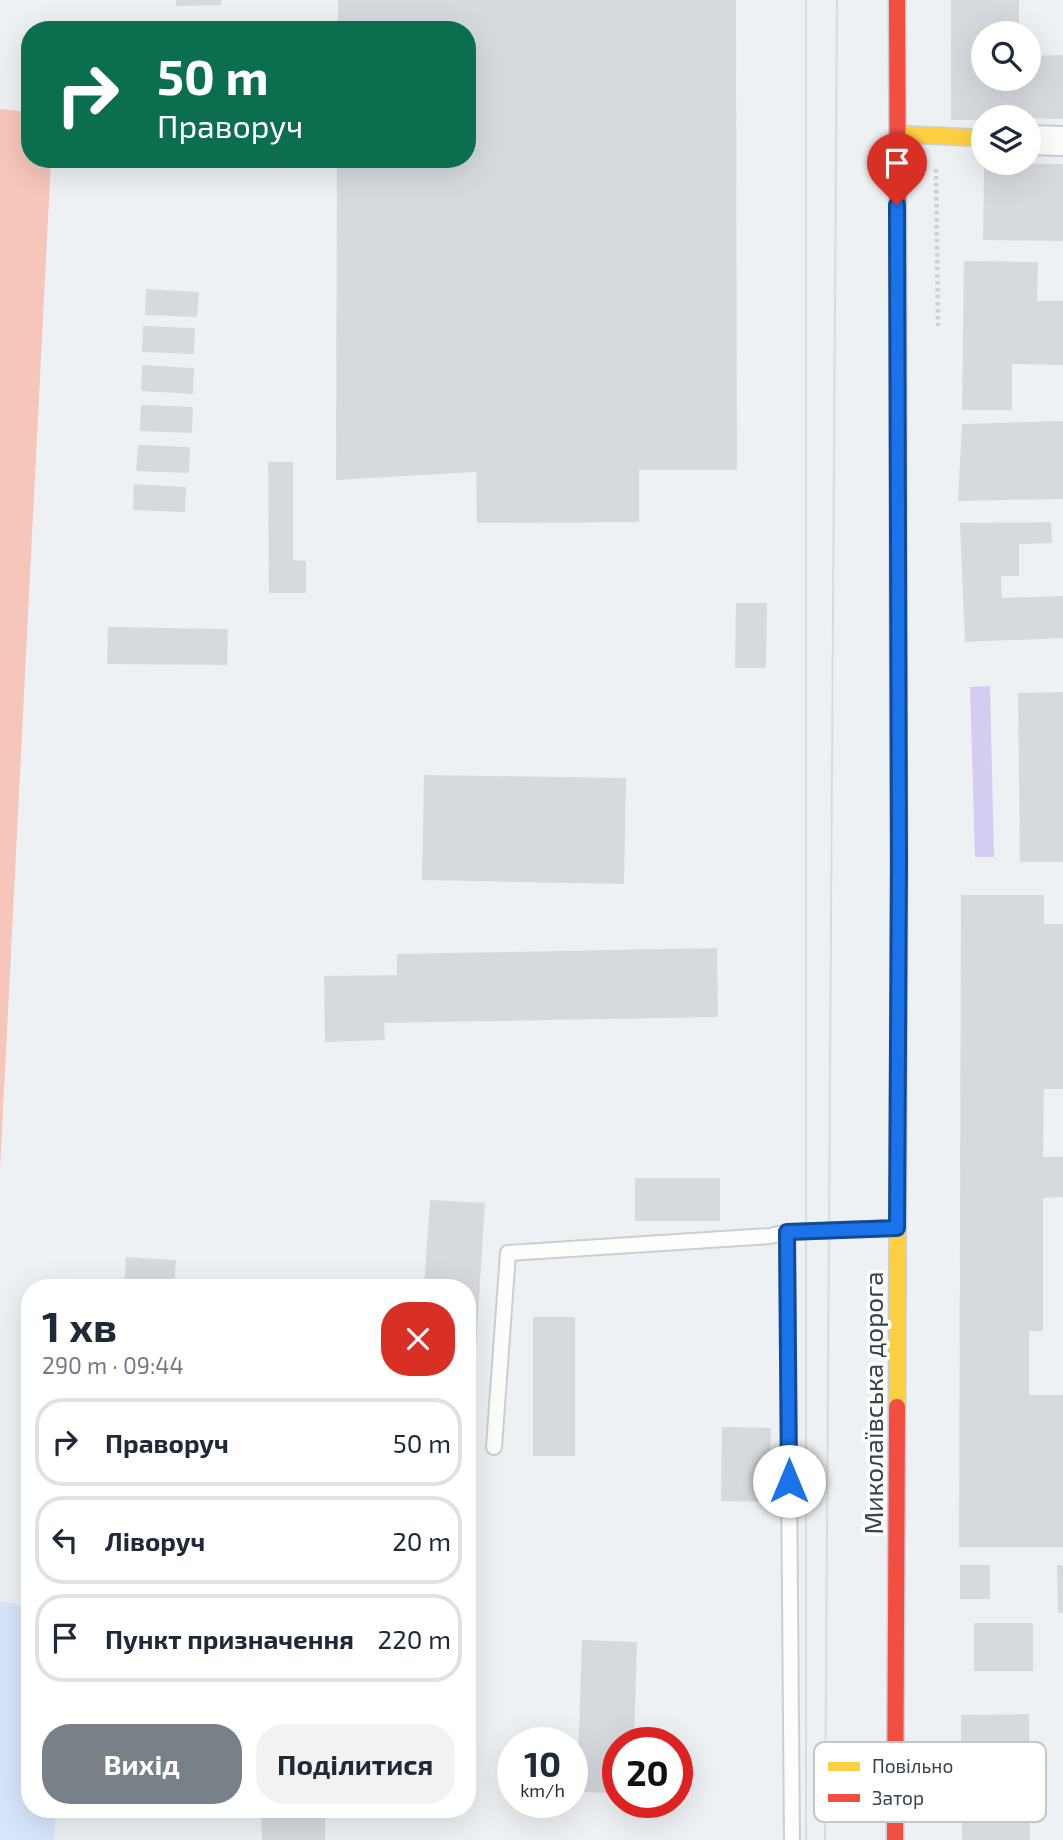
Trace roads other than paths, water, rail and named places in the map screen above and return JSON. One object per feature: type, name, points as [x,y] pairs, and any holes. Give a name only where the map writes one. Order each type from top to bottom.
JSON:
[{"type":"main road","name":"Миколаївська дорога","points":[[895,1742],[899,860],[897,0]]},
{"type":"main road","points":[[897,134],[971,137]]},
{"type":"main road","name":"Миколаївська дорога","points":[[895,1822],[895,1840]]},
{"type":"street","points":[[1041,140],[1063,141]]},
{"type":"lane","points":[[494,1447],[508,1253],[770,1236],[787,1232],[897,1228]]},
{"type":"lane","points":[[787,1232],[792,1840]]},
{"type":"tram line","points":[[806,0],[806,1840]]},
{"type":"tram line","points":[[826,1742],[837,0]]},
{"type":"tram line","points":[[825,1822],[825,1840]]}]
